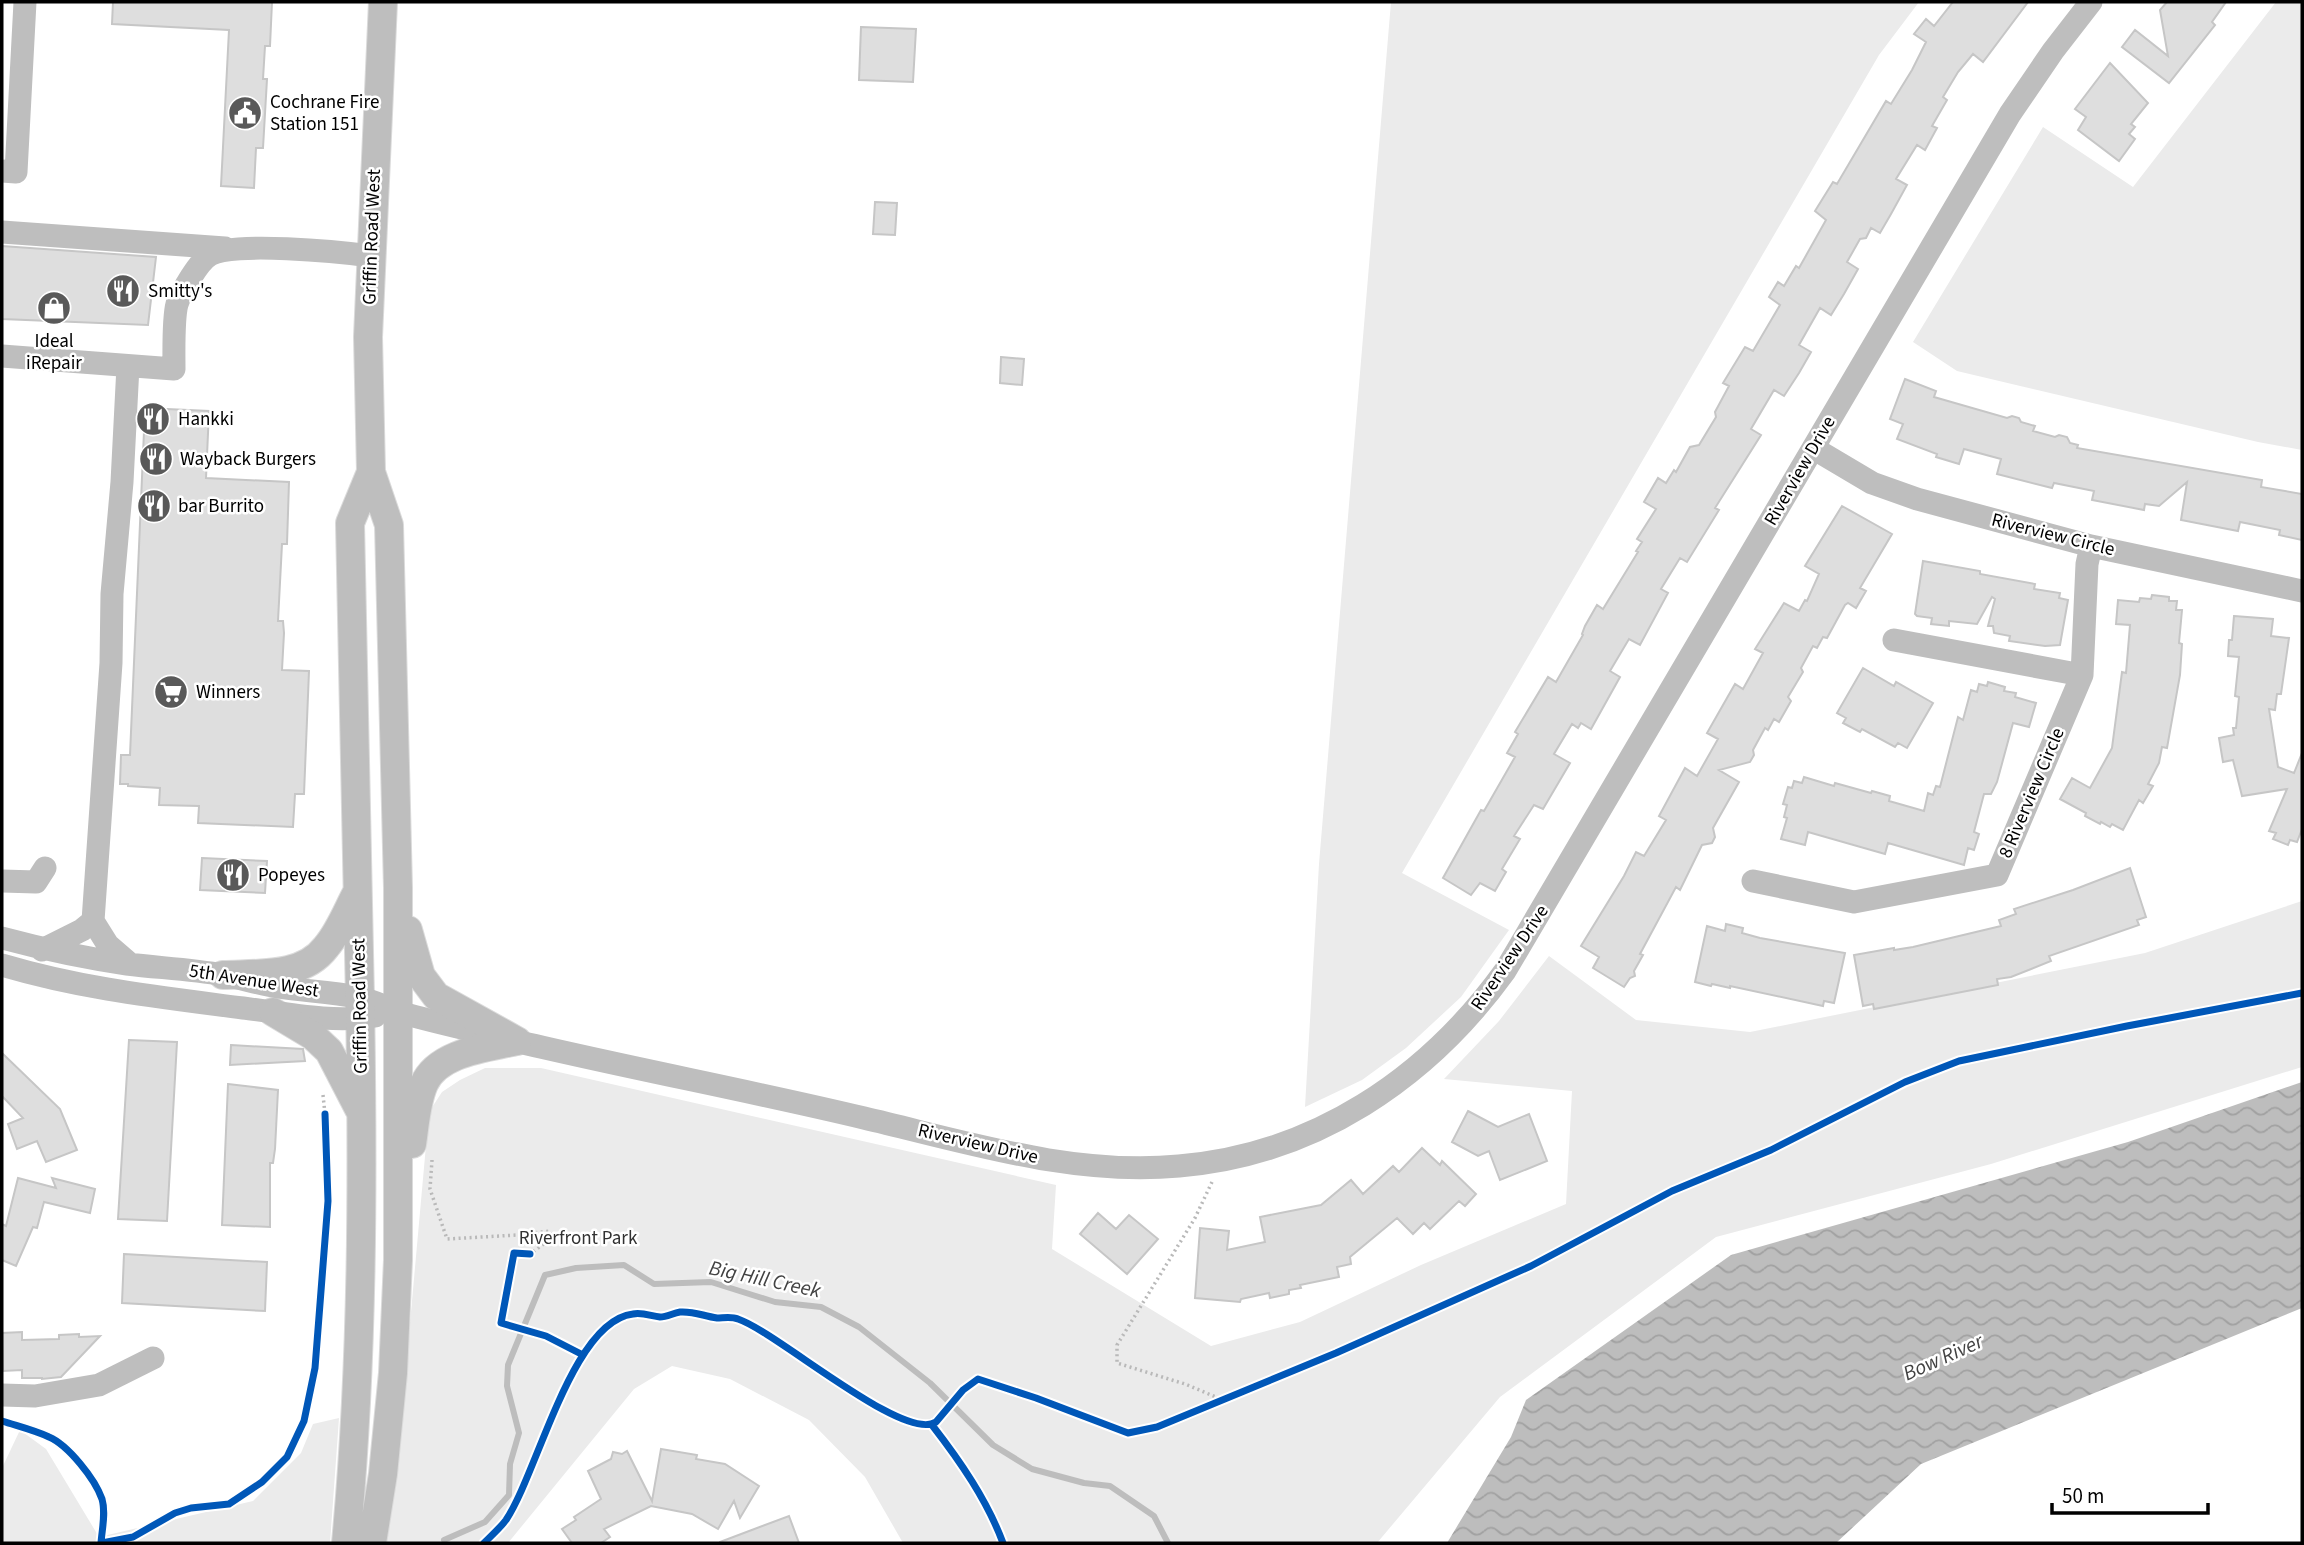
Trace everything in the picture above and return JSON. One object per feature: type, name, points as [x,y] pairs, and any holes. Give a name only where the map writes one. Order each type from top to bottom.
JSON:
[{"type":"main road","name":"Griffin Road West","points":[[372,1543],[383,1474],[393,1373],[398,1205],[398,888],[389,525],[371,472],[368,337],[383,2]]},
{"type":"main road","name":"Griffin Road West","points":[[346,1543],[357,1368],[362,1217],[350,523],[371,472]]},
{"type":"main road","points":[[398,888],[416,964],[427,985],[436,996],[517,1041]]},
{"type":"main road","points":[[223,975],[279,972],[316,958],[333,938],[358,891]]},
{"type":"main road","points":[[273,1012],[313,1036],[328,1051],[361,1113]]},
{"type":"main road","points":[[398,1205],[419,1101],[428,1078],[441,1065],[462,1055],[517,1041]]},
{"type":"street","points":[[2,171],[16,172],[25,2]]},
{"type":"street","name":"Riverview Drive","points":[[398,1012],[517,1041],[755,1092],[1023,1156],[1104,1168],[1179,1166],[1254,1153],[1304,1136],[1350,1112],[1438,1049],[1488,995],[1528,935],[2010,114],[2091,2]]},
{"type":"street","points":[[2,232],[228,249],[327,251],[370,256]]},
{"type":"street","points":[[2,356],[174,369],[177,304],[192,276],[209,255],[228,249]]},
{"type":"street","points":[[128,366],[93,921],[108,945],[130,964]]},
{"type":"street","name":"Riverview Circle","points":[[1813,448],[1890,491],[2091,546],[2302,591]]},
{"type":"street","name":"8 Riverview Circle","points":[[1753,881],[1854,902],[1997,875],[2082,675],[2087,564],[2091,546]]},
{"type":"street","points":[[1894,640],[2082,675]]},
{"type":"street","points":[[2,881],[36,882],[45,868]]},
{"type":"street","points":[[42,950],[82,930],[93,921]]},
{"type":"street","name":"5th Avenue West","points":[[2,938],[42,950],[223,975],[360,1008],[398,1012]]},
{"type":"street","name":"5th Avenue West","points":[[2,965],[86,987],[273,1012],[360,1008]]},
{"type":"street","points":[[2,1395],[35,1396],[99,1385],[153,1358]]},
{"type":"path","points":[[325,1114],[326,1126]]},
{"type":"path","points":[[432,1156],[430,1189],[447,1239],[550,1231],[553,1237],[550,1241],[526,1254]]},
{"type":"path","points":[[1213,1182],[1195,1218],[1117,1345],[1117,1363],[1185,1384],[1223,1400]]},
{"type":"path","points":[[1212,1404],[1236,1395]]},
{"type":"green space","points":[[1391,2],[1919,2],[1879,55],[1402,873],[1509,930],[1461,997],[1406,1048],[1362,1080],[1305,1107],[1319,864]]},
{"type":"green space","points":[[2276,2],[2302,2],[2302,450],[1957,371],[1913,342],[2043,127],[2133,187]]},
{"type":"green space","name":"Riverfront Park","points":[[2302,901],[2302,1067],[1991,1164],[1716,1237],[1500,1397],[1377,1543],[903,1543],[865,1477],[809,1420],[730,1379],[672,1366],[634,1389],[508,1543],[384,1543],[403,1401],[429,1112],[442,1092],[485,1068],[541,1068],[1056,1185],[1052,1249],[1211,1346],[1300,1322],[1421,1265],[1566,1204],[1572,1091],[1444,1079],[1499,1021],[1549,956],[1636,1020],[1750,1032],[2145,953]]},
{"type":"green space","points":[[339,1418],[330,1543],[2,1543],[2,1468],[20,1430],[46,1449],[99,1537],[253,1501],[301,1453],[313,1424]]},
{"type":"water","name":"Bow River","points":[[2302,1082],[2302,1308],[1921,1464],[1836,1543],[1447,1543],[1511,1437],[1526,1400],[1731,1255],[2128,1142]]},
{"type":"building","name":"Cochrane Fire Station 151","points":[[113,2],[272,2],[270,46],[265,46],[263,79],[267,79],[263,148],[256,148],[254,188],[221,186],[229,30],[112,24]]},
{"type":"building","points":[[1953,2],[2028,2],[1983,62],[1973,54],[1958,72],[1943,97],[1947,100],[1932,126],[1937,128],[1925,150],[1917,145],[1896,179],[1907,185],[1880,233],[1871,228],[1866,238],[1860,239],[1847,262],[1858,269],[1844,294],[1831,315],[1820,308],[1799,345],[1811,352],[1799,373],[1784,396],[1774,390],[1751,429],[1761,435],[1715,508],[1719,510],[1687,562],[1680,558],[1661,589],[1668,593],[1640,645],[1629,639],[1610,671],[1620,677],[1591,729],[1581,723],[1578,728],[1572,724],[1554,754],[1570,763],[1543,809],[1534,805],[1514,836],[1520,839],[1502,869],[1506,872],[1495,891],[1480,883],[1471,895],[1443,878],[1481,810],[1484,811],[1515,757],[1507,753],[1518,734],[1515,732],[1548,677],[1556,682],[1597,605],[1603,609],[1638,552],[1636,551],[1642,542],[1637,539],[1656,509],[1644,502],[1658,478],[1666,483],[1674,470],[1676,472],[1690,447],[1699,445],[1716,417],[1715,412],[1729,386],[1723,383],[1745,347],[1753,351],[1780,305],[1769,297],[1778,282],[1784,286],[1796,266],[1799,268],[1826,220],[1815,211],[1833,182],[1837,184],[1886,101],[1891,104],[1912,70],[1926,42],[1914,34],[1926,19],[1934,26]]},
{"type":"building","points":[[2167,2],[2226,2],[2212,22],[2215,25],[2169,83],[2122,47],[2135,30],[2168,56],[2160,10]]},
{"type":"building","points":[[861,27],[916,29],[913,82],[859,80]]},
{"type":"building","points":[[2110,63],[2148,103],[2131,124],[2135,127],[2129,134],[2135,139],[2119,161],[2078,130],[2086,117],[2075,109]]},
{"type":"building","points":[[875,202],[897,203],[895,235],[873,234]]},
{"type":"building","points":[[2,246],[156,257],[148,325],[2,319]]},
{"type":"building","points":[[1001,357],[1024,359],[1022,385],[1000,383]]},
{"type":"building","points":[[1905,379],[1936,391],[1934,397],[2007,418],[2019,418],[2021,422],[2035,426],[2033,431],[2067,437],[2070,443],[2078,445],[2077,448],[2262,480],[2261,487],[2302,494],[2302,540],[2279,535],[2280,530],[2240,522],[2238,531],[2181,520],[2187,482],[2159,506],[2145,504],[2144,510],[2092,500],[2094,491],[2054,483],[2052,488],[1997,474],[2001,459],[1964,449],[1959,464],[1936,457],[1937,454],[1897,439],[1903,424],[1890,419]]},
{"type":"building","points":[[145,408],[209,411],[206,478],[289,482],[287,544],[282,544],[278,621],[283,621],[284,633],[282,670],[309,671],[304,794],[295,794],[293,827],[198,823],[199,806],[159,805],[160,788],[120,784],[121,755],[130,755]]},
{"type":"building","points":[[1842,506],[1892,534],[1860,588],[1866,591],[1856,608],[1848,603],[1845,605],[1827,638],[1823,637],[1817,648],[1813,646],[1801,668],[1803,672],[1788,697],[1791,701],[1779,722],[1774,719],[1768,730],[1765,728],[1750,762],[1719,770],[1739,782],[1713,828],[1715,837],[1712,843],[1702,845],[1680,890],[1676,887],[1640,954],[1643,955],[1634,971],[1635,976],[1630,978],[1624,987],[1593,968],[1599,957],[1581,946],[1636,852],[1644,856],[1666,820],[1659,816],[1685,768],[1697,776],[1718,739],[1707,733],[1735,684],[1743,689],[1763,653],[1755,649],[1784,603],[1799,611],[1805,600],[1807,601],[1819,574],[1805,566]]},
{"type":"building","points":[[1923,561],[1980,571],[1980,574],[2035,584],[2034,589],[2060,593],[2059,598],[2068,600],[2060,645],[2045,646],[2009,641],[2010,636],[1994,633],[1993,626],[1988,626],[1995,599],[1992,597],[1977,624],[1949,621],[1949,626],[1931,624],[1932,618],[1917,616],[1915,614]]},
{"type":"building","points":[[2152,595],[2177,601],[2176,610],[2182,610],[2180,675],[2167,748],[2162,747],[2159,763],[2148,784],[2153,786],[2143,803],[2139,800],[2123,830],[2112,824],[2110,827],[2101,822],[2100,824],[2060,799],[2072,778],[2090,788],[2112,748],[2122,672],[2126,673],[2130,625],[2116,624],[2118,600],[2139,602],[2140,598],[2151,599]]},
{"type":"building","points":[[2234,616],[2273,619],[2271,636],[2289,638],[2281,694],[2277,694],[2275,710],[2269,709],[2278,767],[2294,773],[2302,753],[2302,829],[2297,842],[2290,840],[2288,845],[2273,839],[2276,833],[2269,831],[2287,789],[2242,796],[2233,760],[2223,762],[2219,738],[2234,735],[2239,697],[2235,696],[2239,657],[2228,656]]},
{"type":"building","points":[[1863,668],[1894,686],[1896,682],[1933,703],[1907,748],[1898,743],[1895,747],[1862,729],[1860,732],[1843,723],[1846,718],[1837,713]]},
{"type":"building","points":[[1988,682],[2005,687],[2004,691],[2016,693],[2015,697],[2036,703],[2029,727],[2013,723],[1997,782],[1991,794],[1984,794],[1974,832],[1979,834],[1974,850],[1968,848],[1964,865],[1888,843],[1885,854],[1808,832],[1805,845],[1781,839],[1787,818],[1784,817],[1787,805],[1783,804],[1788,787],[1792,788],[1794,781],[1802,783],[1804,777],[1834,786],[1835,783],[1890,796],[1889,801],[1924,811],[1928,793],[1933,795],[1936,786],[1940,787],[1958,717],[1963,720],[1971,690],[1977,692],[1979,684],[1987,686]]},
{"type":"building","name":"Popeyes","points":[[202,858],[267,861],[265,893],[200,890]]},
{"type":"building","points":[[2130,868],[2146,917],[2137,920],[2139,925],[2049,956],[2051,961],[2011,977],[1997,979],[1998,985],[1874,1009],[1873,1004],[1863,1006],[1854,955],[1913,947],[2001,926],[1999,920],[2016,914],[2014,909]]},
{"type":"building","points":[[1726,924],[1743,928],[1742,933],[1760,938],[1845,953],[1834,1003],[1824,1001],[1823,1006],[1730,986],[1711,986],[1695,982],[1707,926],[1725,931]]},
{"type":"building","points":[[129,1040],[177,1042],[167,1221],[118,1219]]},
{"type":"building","points":[[231,1045],[303,1049],[305,1061],[230,1065]]},
{"type":"building","points":[[2,1053],[60,1109],[77,1150],[46,1162],[37,1141],[17,1149],[8,1124],[23,1118],[2,1096]]},
{"type":"building","points":[[228,1084],[278,1090],[275,1149],[273,1163],[270,1163],[270,1227],[222,1225]]},
{"type":"building","points":[[1468,1111],[1498,1127],[1529,1114],[1547,1161],[1500,1180],[1489,1151],[1478,1156],[1452,1142]]},
{"type":"building","points":[[1422,1148],[1440,1165],[1442,1161],[1476,1194],[1465,1206],[1459,1201],[1430,1229],[1424,1223],[1413,1234],[1397,1218],[1350,1257],[1351,1264],[1337,1267],[1339,1277],[1300,1285],[1301,1288],[1289,1290],[1289,1294],[1270,1298],[1269,1293],[1241,1299],[1240,1302],[1195,1298],[1200,1228],[1229,1231],[1227,1250],[1265,1242],[1260,1217],[1321,1205],[1351,1180],[1363,1194],[1393,1166],[1399,1172]]},
{"type":"building","points":[[18,1178],[56,1188],[52,1178],[95,1189],[90,1213],[44,1202],[37,1228],[33,1227],[16,1266],[2,1260],[2,1224],[6,1226]]},
{"type":"building","points":[[1098,1213],[1116,1229],[1129,1215],[1158,1239],[1127,1274],[1080,1234]]},
{"type":"building","points":[[124,1254],[267,1262],[265,1311],[122,1303]]},
{"type":"building","points":[[22,1332],[22,1340],[59,1339],[59,1335],[100,1336],[61,1377],[22,1378],[22,1370],[3,1371],[2,1333]]},
{"type":"building","points":[[661,1449],[697,1455],[696,1459],[725,1464],[759,1486],[740,1518],[734,1501],[718,1529],[692,1514],[651,1506],[604,1529],[610,1537],[601,1543],[572,1543],[562,1529],[576,1520],[574,1517],[601,1499],[588,1471],[611,1459],[613,1452],[622,1454],[627,1451],[652,1501]]},
{"type":"building","points":[[789,1516],[799,1543],[720,1543],[720,1542]]},
{"type":"waterway","name":"Big Hill Creek","points":[[444,1540],[485,1522],[509,1495],[510,1464],[519,1433],[507,1386],[508,1365],[545,1275],[576,1268],[624,1265],[654,1284],[711,1282],[775,1302],[821,1307],[859,1327],[930,1383],[993,1445],[1032,1469],[1084,1483],[1110,1486],[1154,1516],[1168,1543]]},
{"type":"cycle path","points":[[484,1543],[506,1520],[518,1498],[574,1370],[592,1342],[611,1323],[633,1314],[660,1317],[685,1312],[738,1319],[870,1402],[897,1417],[920,1424],[936,1422],[963,1390],[978,1379],[1128,1433],[1157,1427],[1336,1353],[1531,1266],[1672,1191],[1771,1150],[1905,1082],[1959,1061],[2302,993]]},
{"type":"cycle path","points":[[102,1543],[133,1537],[175,1513],[191,1508],[229,1504],[262,1482],[287,1457],[304,1421],[315,1368],[328,1201],[325,1114]]},
{"type":"cycle path","points":[[530,1254],[514,1253],[501,1323],[546,1336],[583,1355]]},
{"type":"cycle path","points":[[2,1421],[49,1437],[64,1447],[80,1464],[102,1499],[104,1515],[101,1543]]},
{"type":"cycle path","points":[[932,1425],[972,1481],[1003,1543]]},
{"type":"place","name":"Cochrane Fire Station 151","points":[[245,113]]},
{"type":"place","name":"Smitty's","points":[[123,291]]},
{"type":"place","name":"Ideal iRepair","points":[[54,308]]},
{"type":"place","name":"Hankki","points":[[153,419]]},
{"type":"place","name":"Wayback Burgers","points":[[156,459]]},
{"type":"place","name":"bar Burrito","points":[[154,506]]},
{"type":"place","name":"Winners","points":[[171,692]]},
{"type":"place","name":"Popeyes","points":[[233,875]]}]
